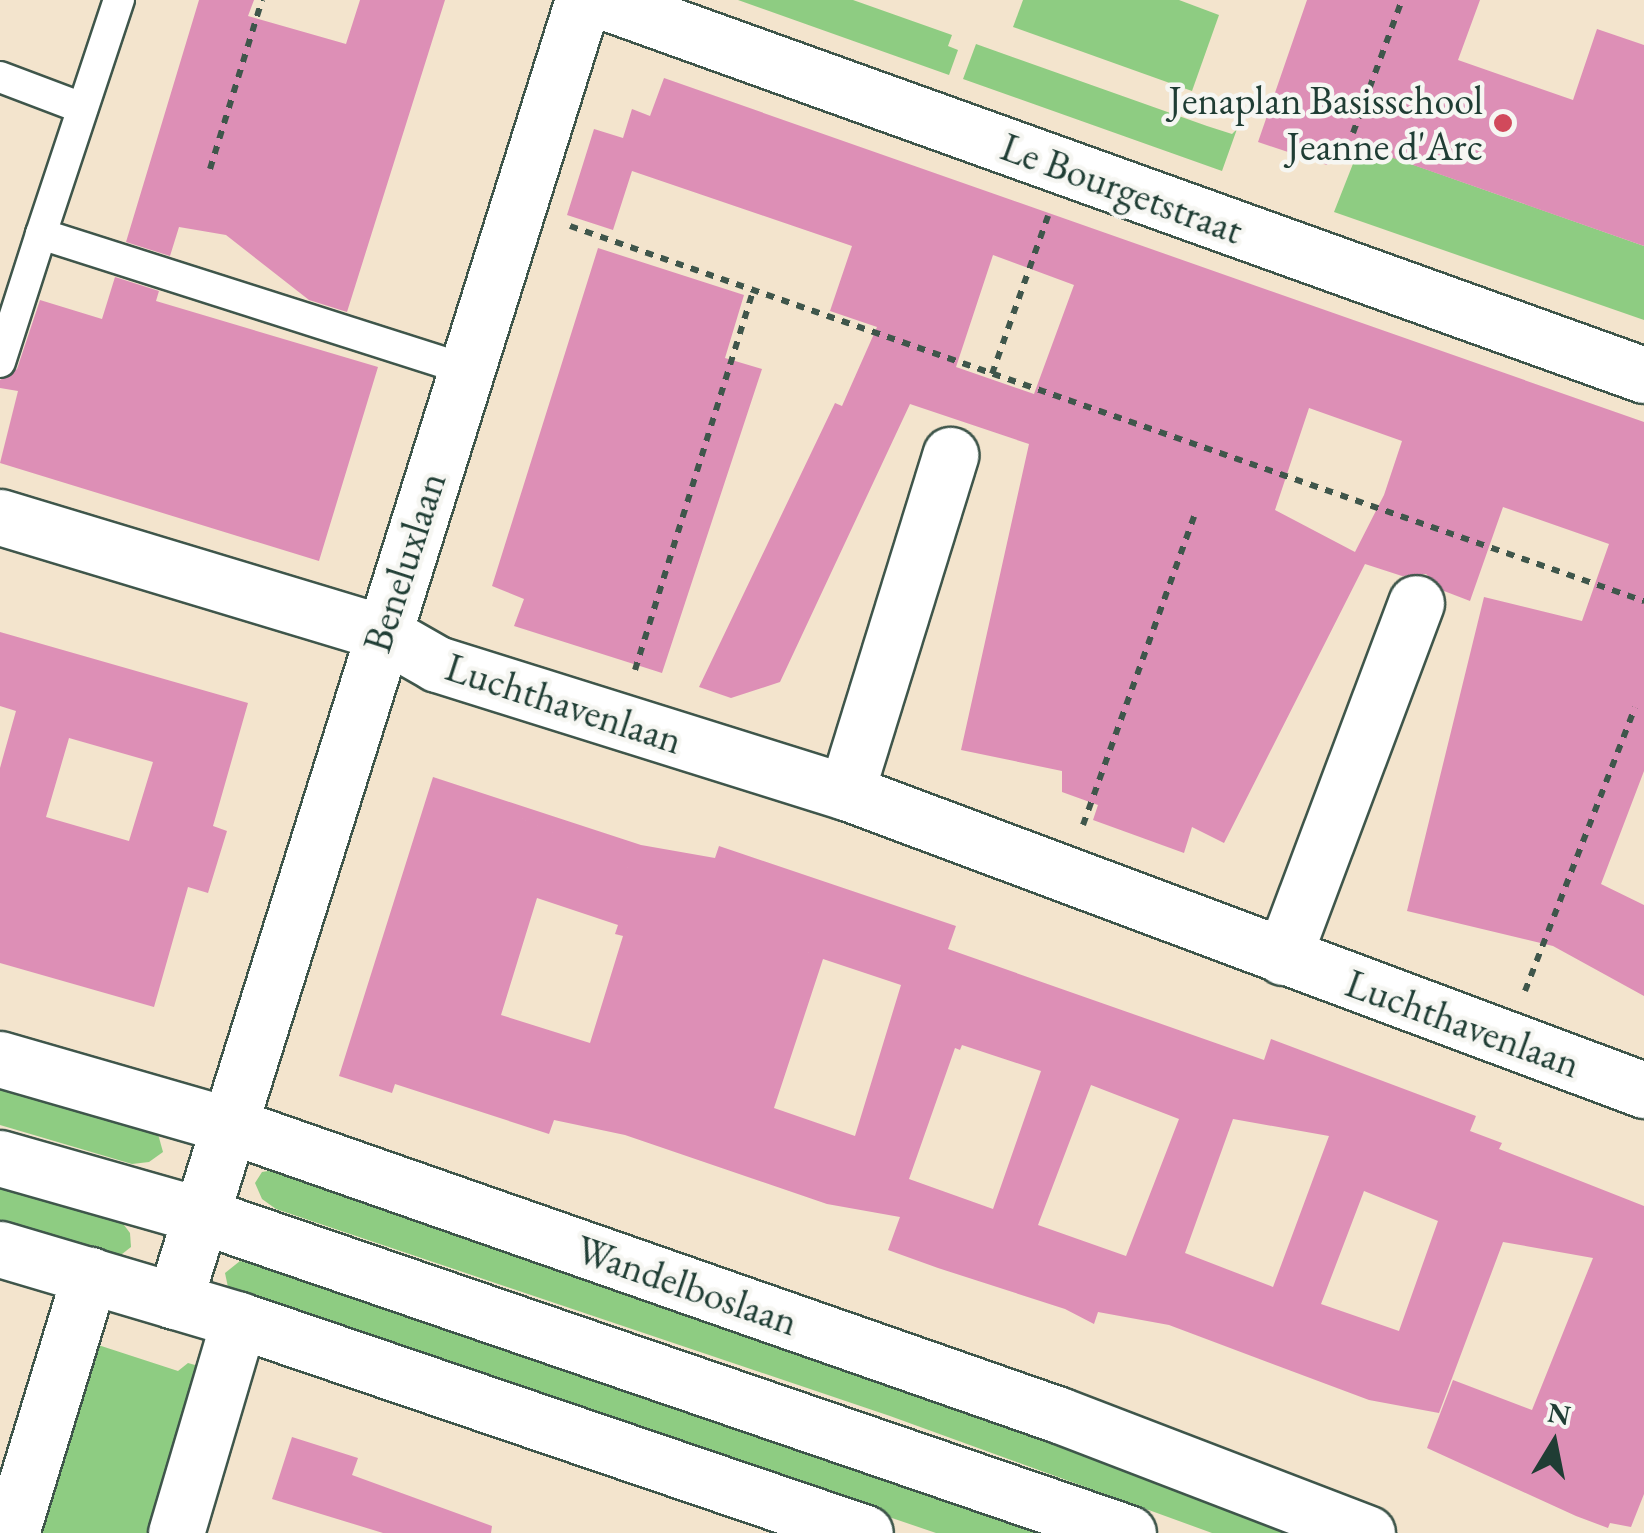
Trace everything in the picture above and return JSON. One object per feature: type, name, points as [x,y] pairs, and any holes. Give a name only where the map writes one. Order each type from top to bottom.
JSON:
[{"type":"street","name":"Beneluxlaan","points":[[174,1300],[381,632],[583,0]]},
{"type":"street","name":"Le Bourgetstraat","points":[[600,0],[1644,375]]},
{"type":"street","points":[[846,792],[950,455]]},
{"type":"street","name":"Luchthavenlaan","points":[[0,517],[381,632],[437,664],[846,792],[1644,1090]]},
{"type":"street","points":[[1283,957],[1416,603]]},
{"type":"street","name":"Wandelboslaan","points":[[0,1059],[229,1125],[1040,1408],[1367,1533]]},
{"type":"street","points":[[0,1158],[200,1215],[1128,1533]]},
{"type":"street","points":[[0,1249],[238,1320],[865,1533]]},
{"type":"street","points":[[11,1533],[90,1275]]},
{"type":"street","points":[[176,1533],[238,1320]]},
{"type":"lane","points":[[0,362],[119,0]]},
{"type":"lane","points":[[0,78],[82,108]]},
{"type":"lane","points":[[41,234],[466,370]]},
{"type":"path","points":[[210,168],[262,0]]},
{"type":"path","points":[[1353,133],[1402,0]]},
{"type":"path","points":[[992,374],[1065,168]]},
{"type":"path","points":[[517,208],[1644,601]]},
{"type":"path","points":[[619,722],[754,289]]},
{"type":"path","points":[[1066,875],[1194,516]]},
{"type":"path","points":[[1507,1039],[1635,708]]},
{"type":"green space","points":[[738,0],[853,0],[952,35],[948,46],[958,50],[949,75]]},
{"type":"green space","points":[[1023,0],[1179,0],[1219,15],[1192,91],[1013,27]]},
{"type":"green space","points":[[976,44],[1207,126],[1232,134],[1237,129],[1222,171],[963,79]]},
{"type":"green space","points":[[1360,146],[1644,246],[1644,320],[1334,212]]},
{"type":"green space","points":[[0,1086],[158,1134],[163,1152],[149,1162],[132,1164],[0,1125]]},
{"type":"green space","points":[[274,1170],[504,1244],[1320,1533],[1212,1533],[890,1416],[276,1209],[262,1199],[255,1183],[262,1172]]},
{"type":"green space","points":[[0,1184],[121,1221],[130,1233],[131,1247],[117,1258],[0,1223]]},
{"type":"green space","points":[[240,1261],[303,1278],[1047,1533],[936,1533],[229,1292],[225,1273]]},
{"type":"green space","points":[[92,1343],[178,1371],[188,1363],[202,1367],[154,1533],[30,1533]]},
{"type":"building","points":[[199,0],[254,0],[248,16],[346,44],[360,0],[445,0],[347,312],[309,300],[226,235],[179,227],[170,256],[126,242]]},
{"type":"building","name":"Jenaplan Basisschool Jeanne d'Arc","points":[[1307,0],[1480,0],[1458,60],[1573,100],[1597,29],[1644,45],[1644,246],[1336,138],[1327,165],[1258,142]]},
{"type":"building","points":[[664,78],[1644,422],[1644,771],[1601,884],[1644,905],[1644,996],[1553,946],[1407,911],[1484,597],[1582,621],[1609,544],[1503,507],[1470,601],[1444,591],[1426,574],[1402,576],[1365,564],[1224,843],[1192,827],[1184,853],[1093,820],[1098,805],[1062,792],[1062,771],[961,750],[1029,444],[910,404],[780,682],[731,698],[699,687],[835,403],[842,406],[877,327],[830,311],[852,246],[632,171],[613,230],[567,215],[594,129],[623,138],[632,109],[650,116]],"holes":[[[993,255],[1074,285],[1034,394],[956,367]],[[1309,408],[1402,441],[1384,495],[1355,552],[1275,510]]]},
{"type":"building","points":[[598,248],[744,295],[725,358],[762,369],[662,673],[514,626],[524,599],[492,586]]},
{"type":"building","points":[[115,277],[159,291],[156,301],[378,367],[319,561],[0,463],[18,391],[0,388],[0,380],[17,369],[40,300],[102,319]]},
{"type":"building","points":[[0,632],[248,703],[213,826],[227,831],[208,893],[188,887],[154,1007],[0,963],[0,768],[16,711],[0,706]],"holes":[[[69,738],[153,762],[129,841],[46,817]]]},
{"type":"building","points":[[433,777],[641,845],[715,858],[719,846],[956,926],[948,949],[1264,1060],[1271,1039],[1476,1116],[1470,1131],[1502,1143],[1499,1149],[1644,1206],[1644,1494],[1631,1527],[1610,1523],[1608,1528],[1427,1448],[1453,1380],[1532,1410],[1593,1258],[1503,1242],[1439,1413],[1369,1400],[1169,1325],[1098,1312],[1094,1324],[1065,1309],[888,1250],[900,1217],[827,1204],[625,1135],[554,1120],[549,1134],[395,1084],[392,1093],[339,1076]],"holes":[[[537,898],[618,925],[615,934],[623,936],[590,1043],[501,1015]],[[823,959],[901,985],[855,1136],[774,1108]],[[962,1045],[1041,1071],[993,1209],[909,1179],[955,1048],[960,1050]],[[1091,1085],[1179,1119],[1126,1256],[1038,1225]],[[1233,1119],[1329,1136],[1273,1287],[1185,1253]],[[1364,1191],[1438,1221],[1399,1331],[1321,1304]]]},
{"type":"building","points":[[292,1437],[358,1458],[352,1475],[492,1526],[491,1533],[383,1533],[272,1499]]},
{"type":"place","name":"Jenaplan Basisschool Jeanne d'Arc","points":[[1503,123]]}]
